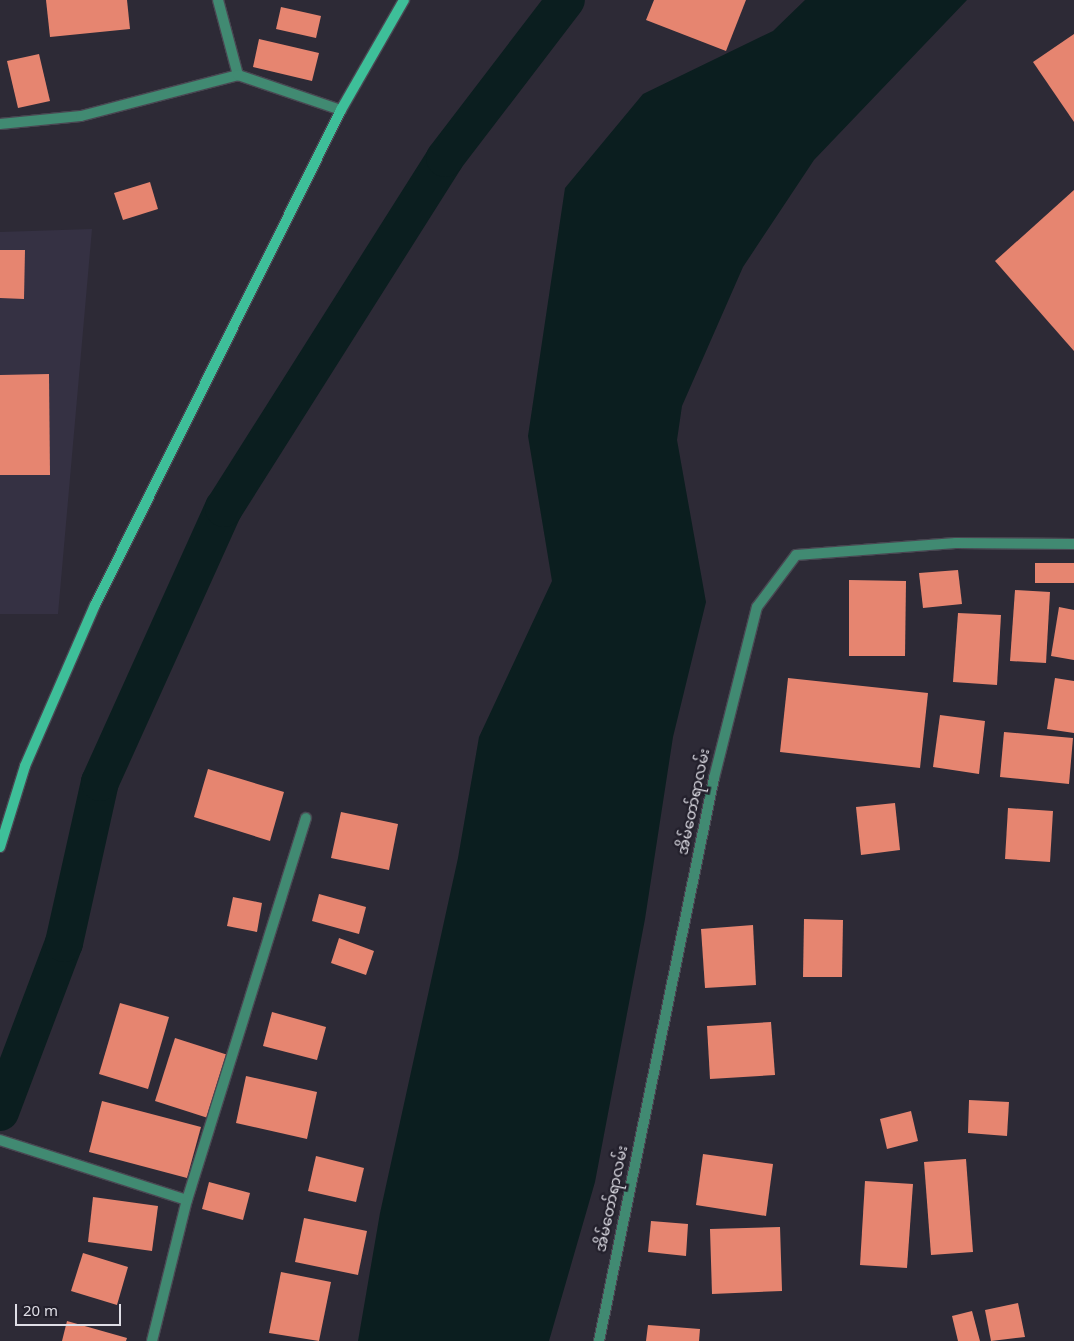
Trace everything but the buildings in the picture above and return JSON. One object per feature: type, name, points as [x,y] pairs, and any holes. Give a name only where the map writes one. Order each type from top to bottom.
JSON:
[{"type":"street","points":[[218,0],[238,75]]},
{"type":"street","points":[[0,847],[25,766],[95,605],[340,110],[404,0]]},
{"type":"street","points":[[0,124],[81,116],[238,75],[340,110]]},
{"type":"street","name":"အိမ်တော်ရာလမ်း","points":[[599,1341],[714,778],[757,607],[796,555],[956,543],[1074,544]]},
{"type":"street","points":[[152,1341],[187,1200],[306,818]]},
{"type":"street","points":[[0,1140],[187,1200]]},
{"type":"shaded area","points":[[805,0],[967,0],[814,160],[743,267],[682,406],[677,440],[706,602],[673,737],[645,919],[595,1182],[549,1341],[358,1341],[380,1213],[458,858],[479,737],[552,581],[528,436],[565,188],[643,94],[773,31]]},
{"type":"shaded area","points":[[92,229],[58,614],[0,614],[0,232]]},
{"type":"waterway","points":[[0,1112],[64,943],[100,782],[224,508],[445,158],[566,0]]}]
